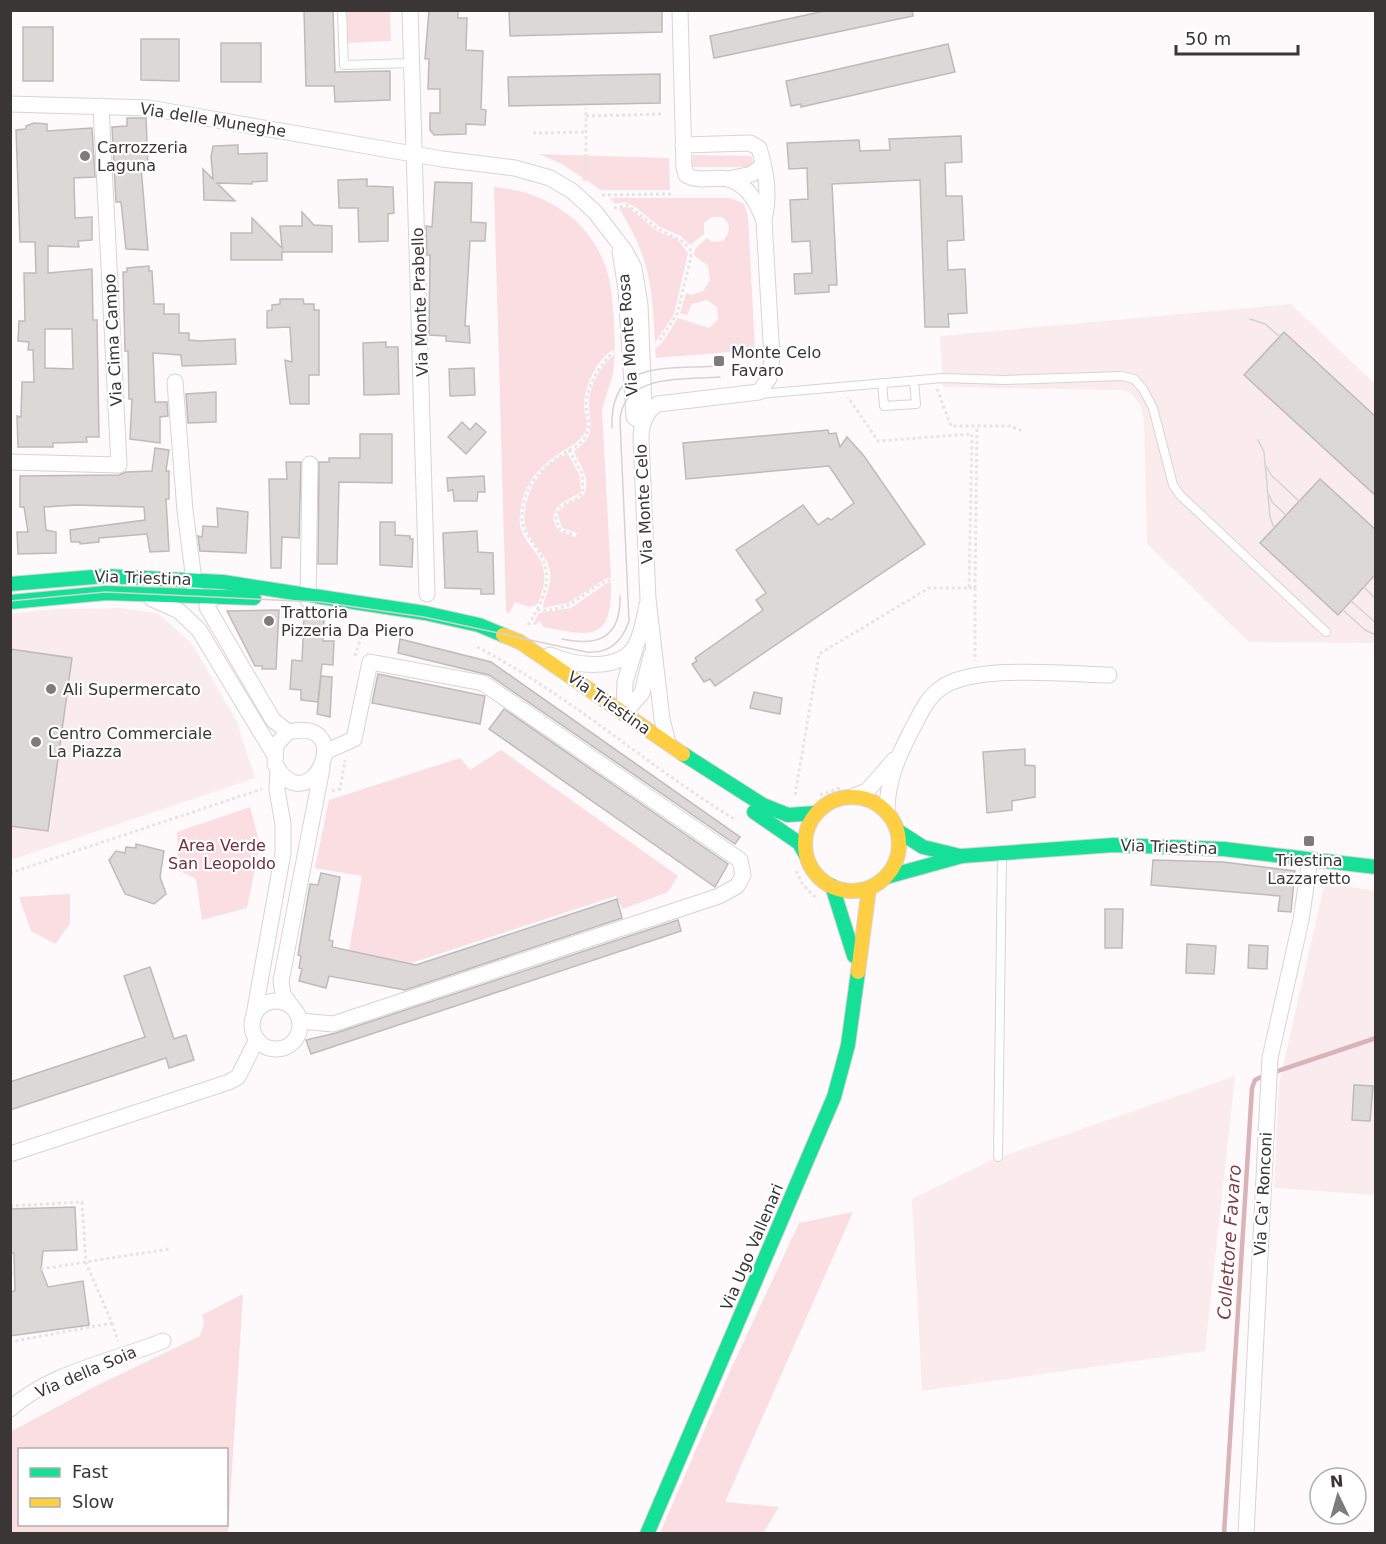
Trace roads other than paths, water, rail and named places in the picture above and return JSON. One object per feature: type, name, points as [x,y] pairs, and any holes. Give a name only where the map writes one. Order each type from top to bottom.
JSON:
[{"type":"street","name":"Via Monte Prabello","points":[[410,10],[413,154],[420,275],[427,594]]},
{"type":"street","points":[[680,10],[683,145],[687,176],[700,180],[729,179],[752,174],[762,166]]},
{"type":"street","name":"Via delle Muneghe","points":[[10,104],[149,108],[413,154]]},
{"type":"street","name":"Via Cima Campo","points":[[10,462],[119,465],[101,106]]},
{"type":"street","points":[[645,418],[664,403],[753,394],[767,384],[771,367],[764,221],[767,207],[766,174],[759,148],[750,143],[683,145]]},
{"type":"street","name":"Via Monte Rosa","points":[[413,154],[538,173],[559,183],[577,196],[604,222],[618,242],[626,289],[634,417],[645,418]]},
{"type":"street","points":[[729,179],[753,196],[764,221]]},
{"type":"street","points":[[175,382],[184,511],[193,580],[273,720],[288,732]]},
{"type":"street","name":"Via Monte Celo","points":[[645,418],[641,440],[648,599],[654,632],[662,719],[674,747]]},
{"type":"street","points":[[309,597],[310,464]]},
{"type":"street","points":[[10,573],[10,584]]},
{"type":"street","name":"Via Triestina","points":[[10,584],[87,576],[193,580],[272,588],[309,597],[382,606],[471,622],[520,642],[674,747],[693,772],[800,843],[806,855]]},
{"type":"street","points":[[206,600],[218,589],[248,591],[272,588]]},
{"type":"street","name":"Via Triestina","points":[[10,602],[89,594],[141,594],[206,600]]},
{"type":"street","points":[[141,594],[179,611],[200,630],[274,754],[278,770],[277,790],[284,824],[283,853],[252,1023],[257,1039],[270,1048],[286,1047],[297,1036],[300,1021],[283,994],[281,981],[325,752],[317,736],[298,730],[288,732],[276,745],[274,754]]},
{"type":"street","name":"Via Triestina","points":[[200,630],[191,612],[192,602],[309,597]]},
{"type":"street","name":"Via Monte Celo","points":[[624,713],[626,682],[648,599]]},
{"type":"street","name":"Via Monte Celo","points":[[624,713],[642,693],[650,665],[654,632]]},
{"type":"street","points":[[520,642],[565,661],[592,665],[625,656],[637,642]]},
{"type":"street","points":[[300,1021],[333,1024],[411,1000],[719,896],[737,886],[743,875],[740,860],[483,683],[370,662],[354,739],[325,752]]},
{"type":"street","points":[[887,811],[889,784],[900,753],[924,706],[934,693],[956,680],[981,674],[1109,675]]},
{"type":"street","points":[[674,747],[763,805],[788,815],[816,813]]},
{"type":"street","points":[[851,791],[887,811],[898,831],[898,856],[886,877],[869,888],[850,891],[832,886],[811,868],[806,855],[805,840],[808,825],[816,813],[827,804],[851,791],[867,791],[900,753]]},
{"type":"street","points":[[278,770],[285,777],[302,782],[317,775],[322,768]]},
{"type":"street","name":"Via Triestina","points":[[898,831],[923,847],[962,856]]},
{"type":"street","name":"Via Triestina","points":[[886,877],[962,856],[1085,846],[1162,845],[1376,867]]},
{"type":"street","name":"Via Ca' Ronconi","points":[[1246,1533],[1270,1058],[1301,920],[1310,859]]},
{"type":"street","name":"Via Ugo Vallenari","points":[[832,886],[857,966]]},
{"type":"street","name":"Via Ugo Vallenari","points":[[647,1533],[834,1097],[851,1037],[862,917],[869,888]]},
{"type":"street","points":[[254,1015],[266,1003],[275,1000],[292,1007]]},
{"type":"street","points":[[10,1154],[229,1082],[238,1077],[257,1039]]},
{"type":"street","name":"Via della Soia","points":[[10,1409],[64,1378],[163,1341]]},
{"type":"lane","points":[[342,10],[344,65],[411,63]]},
{"type":"lane","points":[[753,394],[933,379],[1114,376],[1134,379],[1143,389],[1153,408],[1173,485],[1180,495],[1326,632]]},
{"type":"lane","points":[[882,383],[884,406],[916,404],[914,381]]},
{"type":"lane","points":[[998,1157],[1001,853]]},
{"type":"waterway","name":"Collettore Favaro","points":[[1224,1534],[1252,1088],[1255,1080],[1263,1076],[1376,1038]]},
{"type":"tram line","points":[[1250,319],[1265,324],[1279,336]]},
{"type":"tram line","points":[[612,428],[614,405],[620,389],[631,379],[645,372],[662,369],[719,366]]},
{"type":"tram line","points":[[10,601],[105,592],[320,602],[424,617],[586,652],[601,651],[618,641],[629,621],[620,421],[623,405],[632,394],[658,382],[720,377]]},
{"type":"tram line","points":[[1258,440],[1264,452],[1270,517],[1274,528]]},
{"type":"tram line","points":[[1266,466],[1271,475],[1299,501]]},
{"type":"tram line","points":[[1269,495],[1272,502],[1286,515]]},
{"type":"tram line","points":[[1364,587],[1376,599]]},
{"type":"tram line","points":[[562,639],[587,641],[605,636],[617,621],[620,596]]},
{"type":"tram line","points":[[1351,601],[1376,623]]},
{"type":"tram line","points":[[1343,610],[1365,630],[1376,635]]},
{"type":"place","name":"Carrozzeria Laguna","points":[[85,156]]},
{"type":"place","name":"Monte Celo Favaro","points":[[719,361]]},
{"type":"place","name":"Trattoria Pizzeria Da Piero","points":[[269,621]]},
{"type":"place","name":"Ali Supermercato","points":[[51,689]]},
{"type":"place","name":"Centro Commerciale La Piazza","points":[[36,742]]},
{"type":"place","name":"Triestina Lazzaretto","points":[[1309,841]]},
{"type":"park label","name":"Area Verde San Leopoldo","points":[[222,854]]}]
